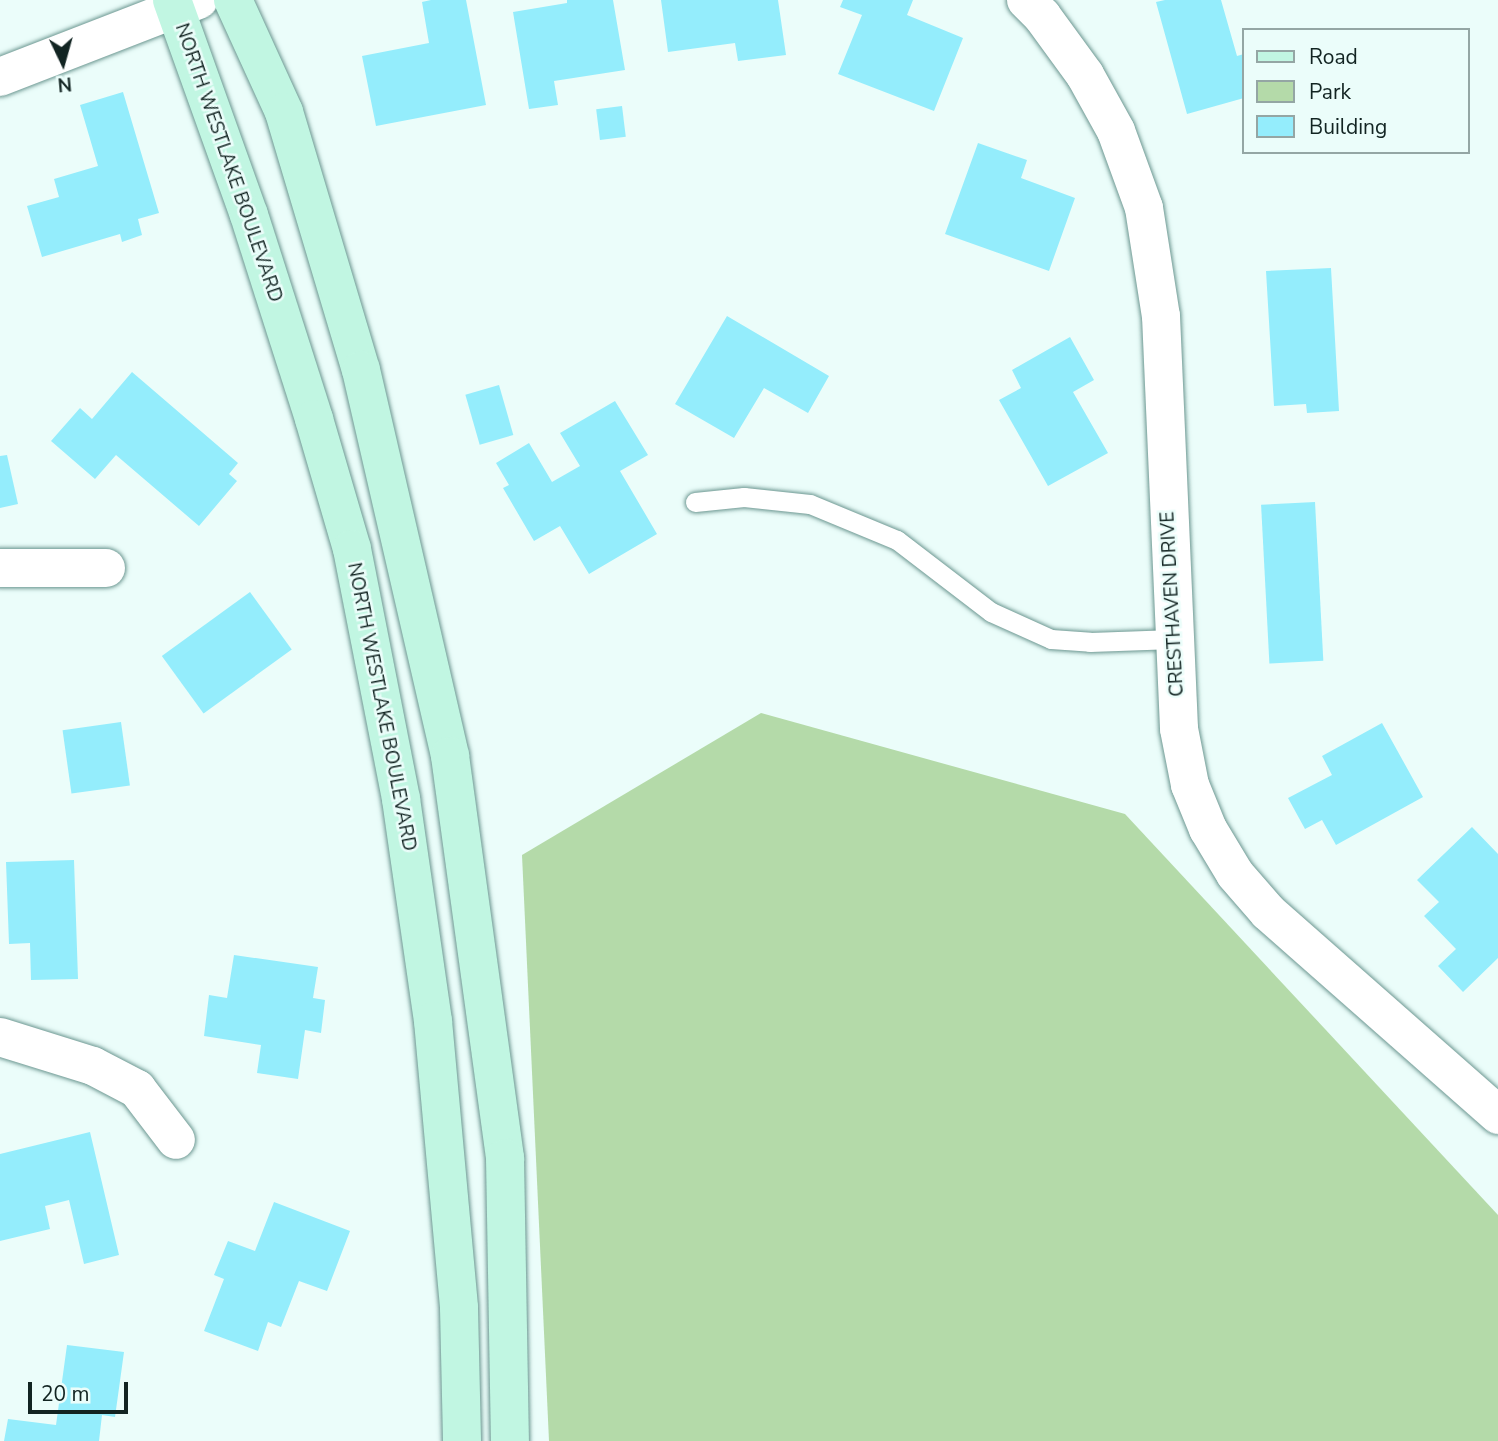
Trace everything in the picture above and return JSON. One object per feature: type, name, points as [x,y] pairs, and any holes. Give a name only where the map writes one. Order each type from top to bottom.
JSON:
[{"type":"main road","points":[[233,0],[284,112],[361,370],[450,756],[505,1158],[510,1441]]},
{"type":"main road","name":"NORTH WESTLAKE BOULEVARD","points":[[182,3],[314,419],[352,549],[401,799],[433,1021],[459,1308],[463,1441]]},
{"type":"street","name":"CRESTHAVEN DRIVE","points":[[1026,0],[1042,16],[1085,75],[1116,131],[1144,208],[1161,316],[1179,729],[1190,785],[1208,829],[1235,874],[1268,912],[1498,1115]]},
{"type":"street","points":[[0,77],[182,3]]},
{"type":"street","points":[[0,568],[106,568]]},
{"type":"street","points":[[0,1037],[93,1066],[137,1089],[176,1140]]},
{"type":"lane","points":[[695,502],[744,497],[810,505],[897,540],[991,612],[1051,639],[1090,642],[1174,639]]},
{"type":"green space","points":[[761,713],[1125,814],[1498,1215],[1498,1441],[549,1441],[522,855]]},
{"type":"building","points":[[466,0],[486,105],[376,126],[362,56],[429,43],[422,2]]},
{"type":"building","points":[[567,0],[613,0],[625,70],[554,81],[558,105],[529,109],[513,12],[567,3]]},
{"type":"building","points":[[661,0],[778,0],[786,55],[738,61],[735,43],[668,52]]},
{"type":"building","points":[[843,0],[913,0],[907,15],[963,38],[934,111],[838,74],[862,15],[840,7]]},
{"type":"building","points":[[1221,0],[1237,56],[1242,55],[1242,99],[1187,114],[1156,2]]},
{"type":"building","points":[[123,92],[159,213],[138,219],[142,235],[122,242],[120,234],[42,257],[27,206],[59,197],[54,179],[98,166],[80,105]]},
{"type":"building","points":[[622,106],[626,137],[600,140],[596,109]]},
{"type":"building","points":[[978,143],[1027,160],[1021,178],[1075,198],[1049,271],[945,234]]},
{"type":"building","points":[[1331,268],[1339,411],[1307,413],[1306,404],[1274,406],[1266,271]]},
{"type":"building","points":[[727,316],[829,376],[808,413],[764,388],[734,438],[675,404]]},
{"type":"building","points":[[1070,337],[1094,380],[1073,392],[1108,453],[1048,486],[999,400],[1021,388],[1012,370]]},
{"type":"building","points":[[132,372],[238,463],[229,474],[237,481],[199,526],[116,455],[95,479],[51,441],[80,408],[92,419]]},
{"type":"building","points":[[499,385],[513,435],[480,445],[465,395]]},
{"type":"building","points":[[615,401],[648,455],[620,471],[657,534],[589,574],[560,526],[534,541],[503,488],[509,485],[496,463],[529,443],[552,482],[580,466],[560,433]]},
{"type":"building","points":[[7,455],[18,504],[0,508],[0,456]]},
{"type":"building","points":[[1315,502],[1323,661],[1269,664],[1261,505]]},
{"type":"building","points":[[250,592],[292,649],[204,714],[162,656]]},
{"type":"building","points":[[121,722],[130,785],[71,794],[63,730]]},
{"type":"building","points":[[1382,723],[1423,797],[1336,845],[1322,820],[1305,829],[1288,798],[1332,775],[1322,756]]},
{"type":"building","points":[[1472,827],[1498,854],[1498,958],[1463,992],[1438,966],[1456,949],[1424,916],[1439,902],[1417,880]]},
{"type":"building","points":[[74,860],[78,979],[31,980],[30,943],[9,944],[6,862]]},
{"type":"building","points":[[234,955],[318,967],[313,998],[325,1000],[321,1033],[305,1030],[298,1079],[257,1073],[261,1045],[204,1036],[209,995],[227,998]]},
{"type":"building","points":[[90,1132],[119,1255],[84,1264],[69,1200],[45,1206],[50,1229],[0,1241],[0,1154]]},
{"type":"building","points":[[274,1202],[350,1231],[327,1291],[299,1281],[281,1327],[268,1322],[258,1351],[204,1331],[224,1279],[214,1275],[228,1241],[255,1251]]},
{"type":"building","points":[[67,1345],[124,1352],[115,1417],[102,1415],[99,1441],[4,1441],[8,1419],[56,1425]]}]
